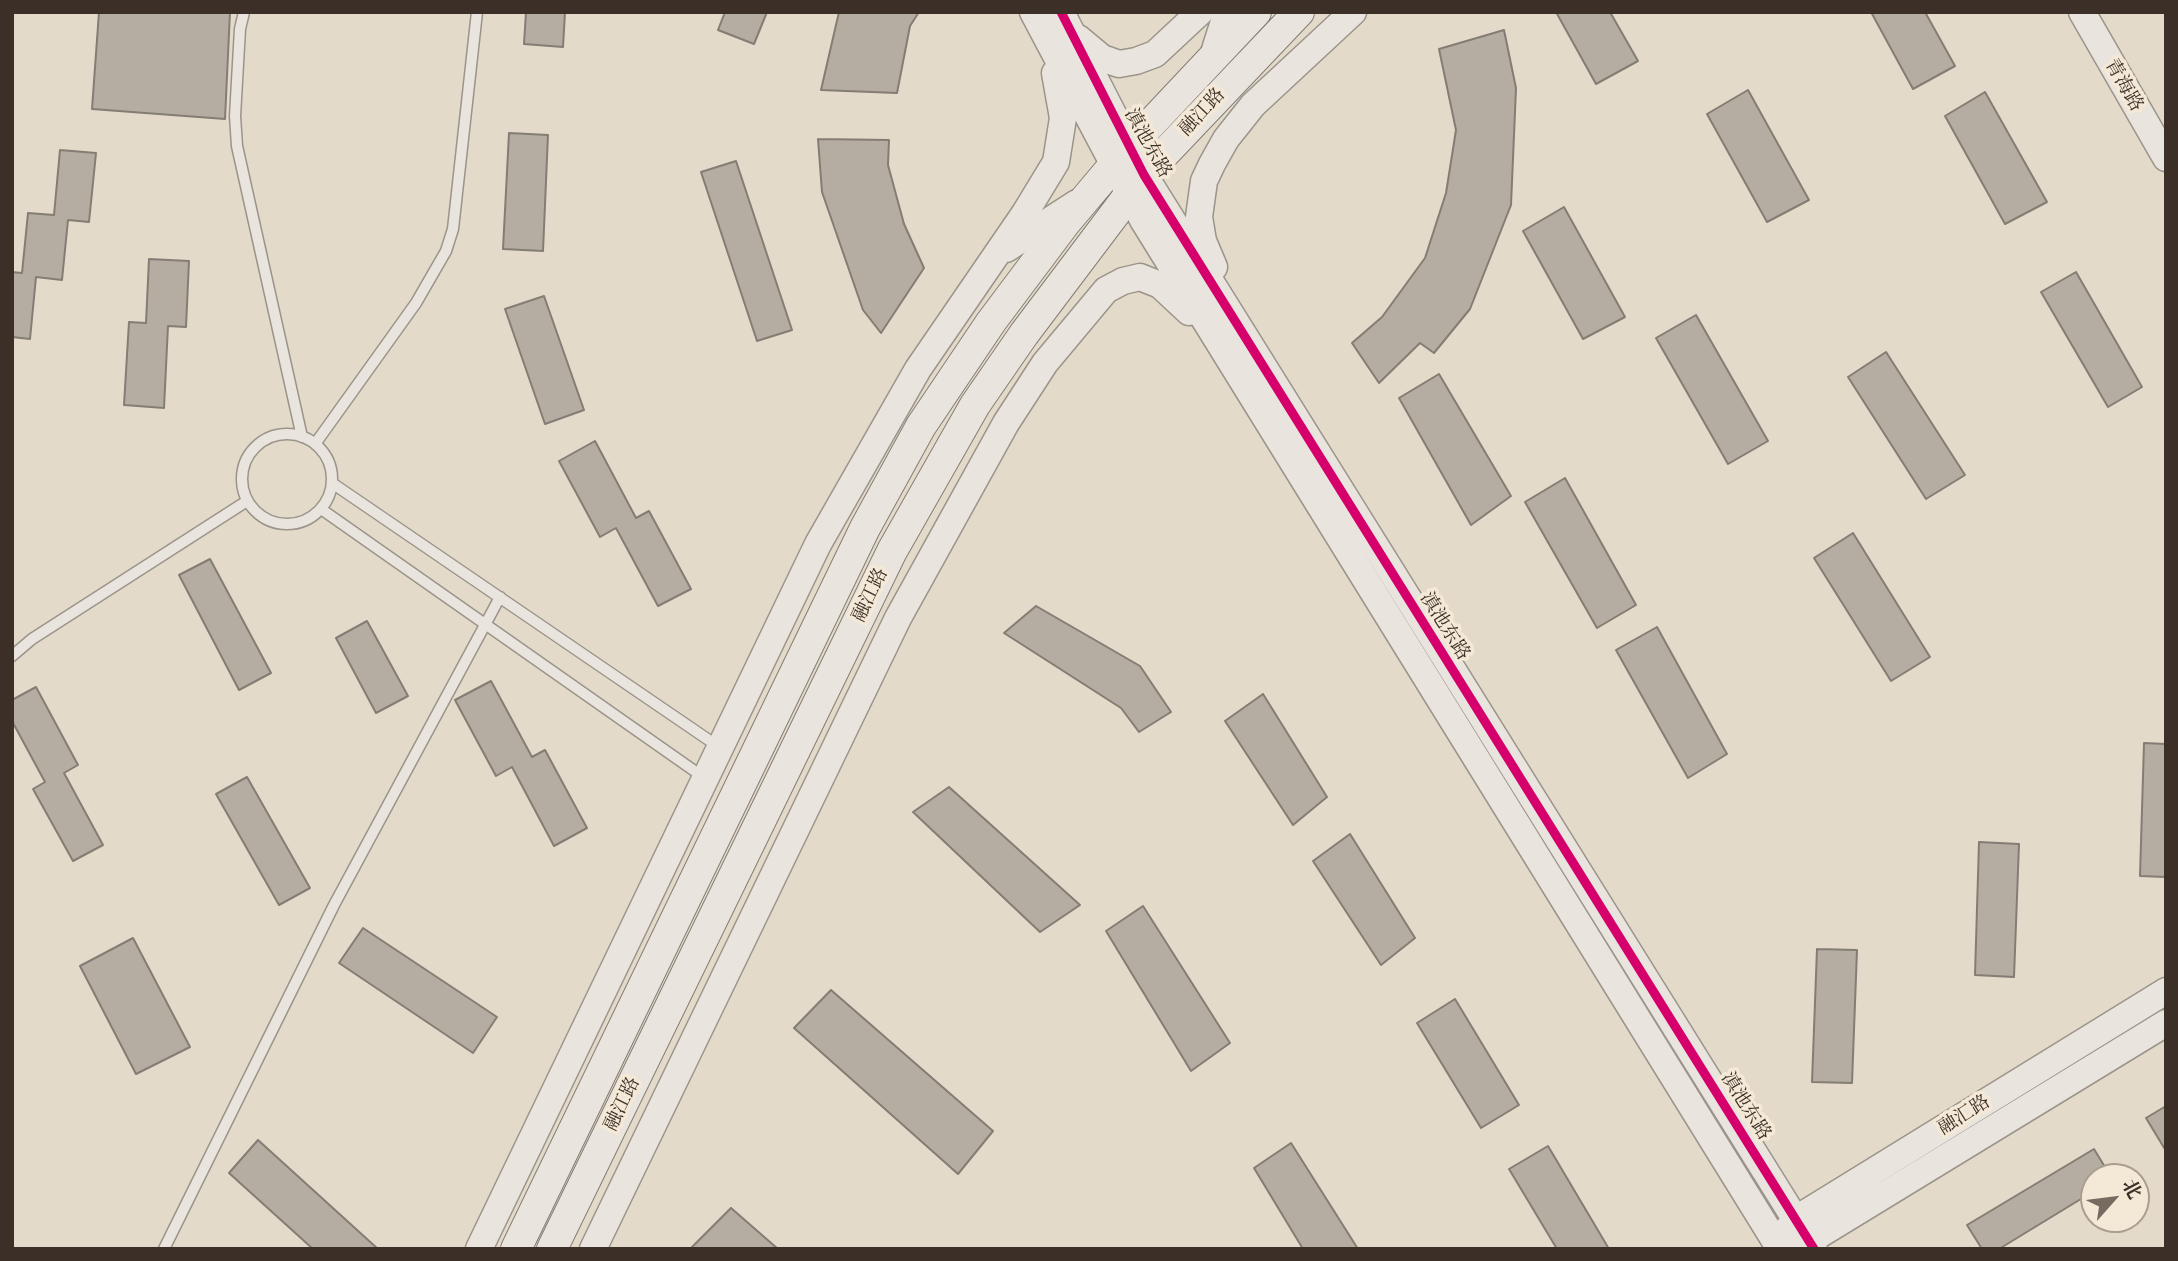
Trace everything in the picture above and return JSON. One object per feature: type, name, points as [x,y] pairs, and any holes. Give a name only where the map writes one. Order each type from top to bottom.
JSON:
[{"type":"main road","name":"融江路","points":[[516,1249],[893,475],[969,353],[1028,271],[1121,156],[1214,53],[1256,12]]},
{"type":"main road","name":"融江路","points":[[552,1249],[891,551],[975,405],[1024,334],[1137,185],[1299,12]]},
{"type":"street","name":"滇池东路","points":[[1033,12],[1060,28],[1121,156],[1214,335],[1775,1247]]},
{"type":"street","points":[[1060,28],[1102,58],[1119,64],[1155,54],[1200,12]]},
{"type":"street","points":[[1214,53],[1227,12]]},
{"type":"street","points":[[1244,336],[1203,241],[1199,217],[1204,181],[1227,139],[1254,105],[1353,12]]},
{"type":"street","name":"青海路","points":[[2082,12],[2166,158]]},
{"type":"street","points":[[479,1249],[818,544],[918,369],[1056,162],[1063,118],[1060,28]]},
{"type":"street","name":"滇池东路","points":[[1137,185],[1244,336],[1805,1239]]},
{"type":"street","points":[[995,256],[1087,197]]},
{"type":"street","points":[[1045,363],[1077,267]]},
{"type":"street","points":[[593,1249],[898,618],[1006,423],[1045,363],[1106,290],[1140,277],[1160,285],[1214,335]]},
{"type":"street","name":"融汇路","points":[[1805,1239],[2166,991]]},
{"type":"street","name":"融汇路","points":[[1775,1247],[1805,1239],[2166,1023]]},
{"type":"lane","points":[[244,12],[240,29],[235,116],[237,146],[302,437]]},
{"type":"lane","points":[[315,444],[416,303],[446,251],[453,229],[477,12]]},
{"type":"lane","points":[[287,434],[302,437],[315,444],[331,468],[332,483],[321,509],[310,518],[282,524],[268,521],[247,501],[243,471],[248,456],[258,444],[287,434]]},
{"type":"lane","points":[[332,483],[721,748]]},
{"type":"lane","points":[[12,656],[32,639],[247,501]]},
{"type":"lane","points":[[321,509],[706,779]]},
{"type":"lane","points":[[164,1249],[334,905],[500,597]]},
{"type":"building","points":[[99,12],[230,12],[225,119],[92,109]]},
{"type":"building","points":[[526,12],[565,12],[563,47],[524,44]]},
{"type":"building","points":[[725,12],[767,12],[754,44],[718,30]]},
{"type":"building","points":[[839,12],[919,12],[910,26],[897,93],[821,90]]},
{"type":"building","points":[[1556,12],[1610,12],[1638,61],[1596,84]]},
{"type":"building","points":[[1871,12],[1925,12],[1955,66],[1913,89]]},
{"type":"building","points":[[1504,30],[1516,88],[1511,205],[1470,309],[1434,353],[1420,343],[1379,383],[1352,343],[1382,317],[1425,258],[1446,193],[1456,130],[1439,49]]},
{"type":"building","points":[[1748,90],[1809,200],[1767,222],[1707,114]]},
{"type":"building","points":[[1985,92],[2047,202],[2005,224],[1945,116]]},
{"type":"building","points":[[509,133],[548,135],[543,251],[503,249]]},
{"type":"building","points":[[818,139],[889,140],[888,165],[904,224],[924,268],[881,333],[863,310],[822,192]]},
{"type":"building","points":[[60,150],[96,153],[89,222],[68,220],[62,280],[36,277],[30,339],[12,337],[12,272],[22,273],[28,213],[54,215]]},
{"type":"building","points":[[736,161],[792,330],[757,341],[701,172]]},
{"type":"building","points":[[1564,207],[1625,317],[1583,339],[1523,231]]},
{"type":"building","points":[[149,259],[189,261],[186,327],[168,326],[164,408],[124,405],[129,322],[146,323]]},
{"type":"building","points":[[2076,272],[2142,387],[2108,407],[2041,292]]},
{"type":"building","points":[[544,296],[584,410],[545,424],[505,309]]},
{"type":"building","points":[[1696,315],[1768,441],[1728,464],[1656,338]]},
{"type":"building","points":[[1886,352],[1965,475],[1926,499],[1848,377]]},
{"type":"building","points":[[1439,374],[1511,496],[1471,525],[1399,398]]},
{"type":"building","points":[[595,441],[636,518],[649,511],[691,589],[658,606],[616,528],[600,537],[559,461]]},
{"type":"building","points":[[1565,478],[1636,605],[1597,628],[1525,502]]},
{"type":"building","points":[[1853,533],[1930,657],[1891,681],[1814,558]]},
{"type":"building","points":[[210,559],[271,673],[239,690],[179,575]]},
{"type":"building","points":[[1036,606],[1140,666],[1171,712],[1139,732],[1121,708],[1004,633]]},
{"type":"building","points":[[367,621],[408,696],[376,713],[336,638]]},
{"type":"building","points":[[1657,627],[1727,754],[1688,778],[1616,650]]},
{"type":"building","points":[[491,681],[532,757],[545,750],[587,828],[554,846],[512,767],[496,776],[455,700]]},
{"type":"building","points":[[36,687],[78,765],[64,773],[103,845],[73,861],[33,789],[45,782],[12,721],[12,700]]},
{"type":"building","points":[[1263,694],[1327,797],[1293,825],[1225,721]]},
{"type":"building","points":[[2144,743],[2166,744],[2166,877],[2140,876]]},
{"type":"building","points":[[247,777],[310,888],[279,905],[216,794]]},
{"type":"building","points":[[949,787],[1080,905],[1040,932],[913,812]]},
{"type":"building","points":[[1350,834],[1415,938],[1381,965],[1313,861]]},
{"type":"building","points":[[1979,842],[2019,844],[2014,977],[1975,975]]},
{"type":"building","points":[[1143,906],[1230,1043],[1191,1071],[1106,931]]},
{"type":"building","points":[[363,928],[497,1017],[473,1053],[339,963]]},
{"type":"building","points":[[133,938],[190,1047],[136,1074],[80,966]]},
{"type":"building","points":[[1817,949],[1857,950],[1852,1083],[1812,1082]]},
{"type":"building","points":[[831,990],[993,1131],[958,1174],[794,1028]]},
{"type":"building","points":[[1455,999],[1519,1105],[1481,1128],[1417,1023]]},
{"type":"building","points":[[2166,1106],[2166,1151],[2146,1118]]},
{"type":"building","points":[[258,1140],[378,1249],[313,1249],[229,1173]]},
{"type":"building","points":[[1291,1143],[1358,1249],[1303,1249],[1254,1168]]},
{"type":"building","points":[[1548,1146],[1609,1249],[1557,1249],[1509,1169]]},
{"type":"building","points":[[2094,1149],[2102,1163],[2080,1163],[2080,1200],[1999,1249],[1982,1249],[1967,1225]]},
{"type":"building","points":[[731,1208],[778,1249],[690,1249]]},
{"type":"cycle path","points":[[1061,12],[1144,175],[1814,1249]]}]
